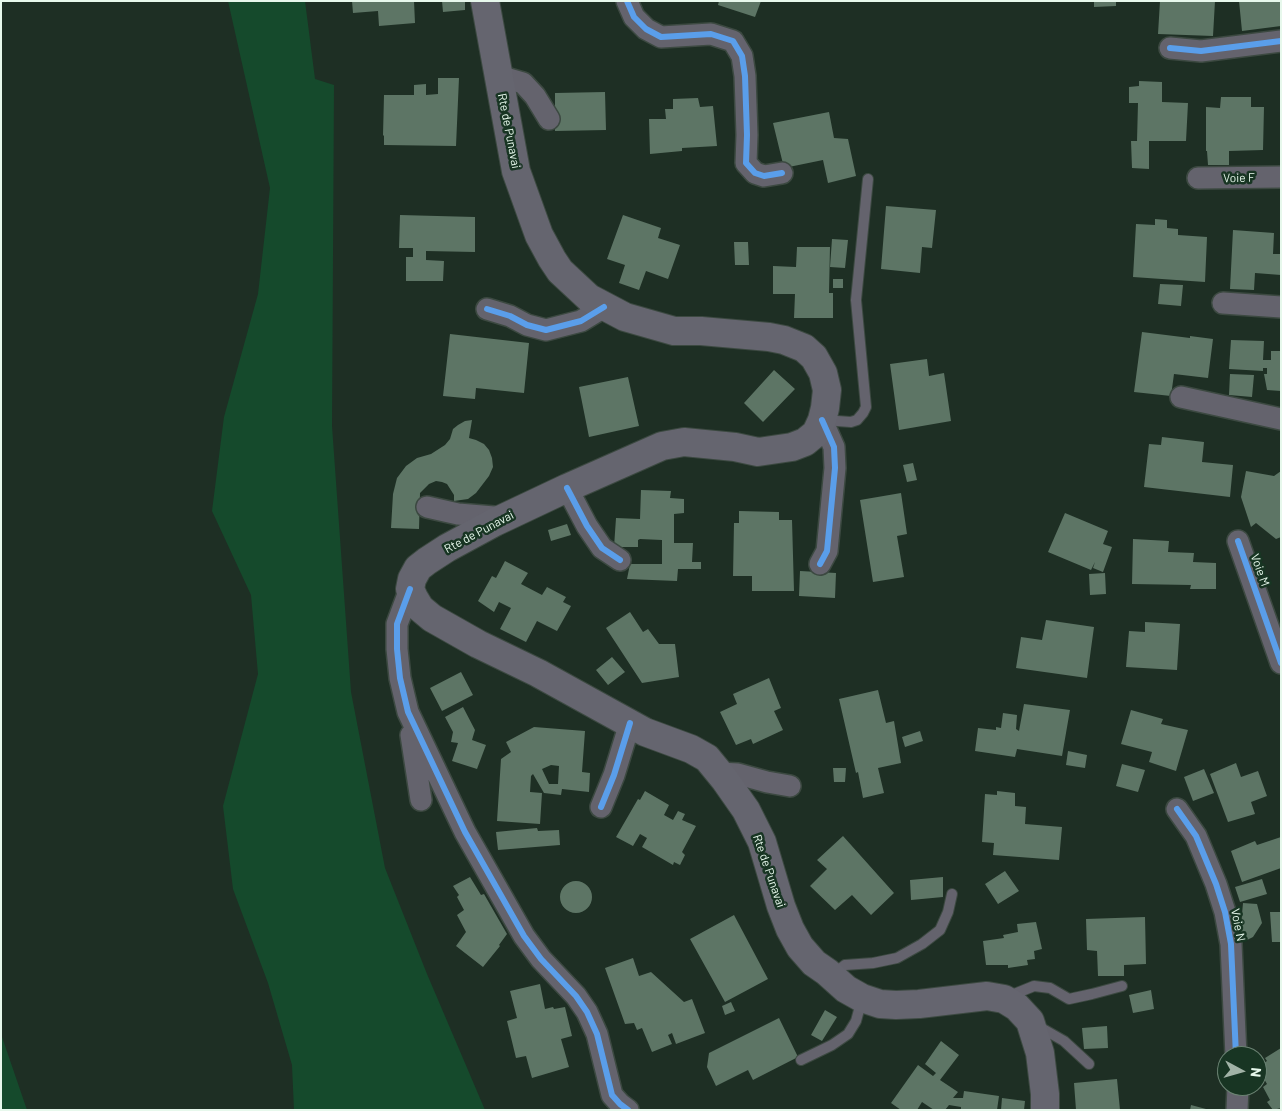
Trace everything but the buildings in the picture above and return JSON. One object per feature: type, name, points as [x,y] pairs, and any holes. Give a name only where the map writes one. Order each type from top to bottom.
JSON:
[{"type":"main road","name":"Rte de Punavai","points":[[485,1],[516,171],[539,235],[560,271],[589,298],[625,317],[674,331],[701,330],[769,337],[784,340],[804,348],[816,360],[825,380],[827,390],[822,420],[816,433],[805,442],[792,447],[758,452],[735,447],[684,442],[657,449],[566,488],[447,548],[427,561],[416,572],[410,589],[420,608],[432,618],[478,644],[538,673],[645,732],[691,749],[707,758],[746,810],[762,842],[781,906],[790,930],[800,947],[814,963],[846,988],[862,998],[880,1004],[896,1005],[987,996],[1004,999]]},
{"type":"main road","points":[[1004,999],[1017,1007],[1030,1021],[1040,1053],[1045,1110]]},
{"type":"street","points":[[627,1],[634,17],[646,29],[661,37],[711,34],[733,41],[742,56],[745,76],[746,163],[755,173],[764,176],[782,173]]},
{"type":"street","points":[[1170,48],[1201,50],[1281,42]]},
{"type":"street","points":[[499,76],[523,83],[549,119]]},
{"type":"street","name":"Voie F","points":[[1198,178],[1281,178]]},
{"type":"street","points":[[1223,303],[1281,306]]},
{"type":"street","points":[[487,309],[546,330],[581,321],[604,307]]},
{"type":"street","points":[[1181,397],[1281,419]]},
{"type":"street","points":[[820,564],[827,551],[835,468],[834,447],[822,420]]},
{"type":"street","points":[[566,488],[587,526],[602,548],[620,560]]},
{"type":"street","points":[[427,507],[458,514],[506,518]]},
{"type":"street","name":"Voie M","points":[[1238,541],[1281,663]]},
{"type":"street","points":[[410,589],[397,624],[397,650],[421,800]]},
{"type":"street","points":[[408,712],[464,832],[524,936],[541,960],[576,996],[587,1012],[597,1034],[611,1102],[620,1104],[628,1110]]},
{"type":"street","points":[[600,807],[614,775],[630,724]]},
{"type":"street","points":[[719,773],[738,774],[790,786]]},
{"type":"street","name":"Voie N","points":[[1177,809],[1196,836],[1216,884],[1225,912],[1231,944],[1236,1046]]},
{"type":"street","points":[[1237,1110],[1238,1096]]},
{"type":"lane","points":[[822,420],[850,422],[857,420],[866,406],[856,300],[868,179]]},
{"type":"lane","points":[[831,975],[846,965],[873,963],[897,958],[922,944],[940,930],[948,912],[952,894]]},
{"type":"lane","points":[[1004,999],[1034,986],[1050,988],[1068,999],[1122,986]]},
{"type":"lane","points":[[801,1060],[832,1045],[848,1034],[856,1021],[862,998]]},
{"type":"lane","points":[[1030,1021],[1064,1041],[1089,1064]]},
{"type":"green space","points":[[228,1],[305,1],[315,79],[334,85],[332,426],[351,692],[385,868],[427,974],[485,1110],[294,1110],[292,1065],[268,983],[233,889],[223,806],[258,674],[251,595],[212,511],[224,417],[258,294],[270,188]]},
{"type":"green space","points":[[1,1034],[27,1110],[1,1110]]},
{"type":"cycle path","points":[[627,1],[634,17],[646,29],[661,37],[711,34],[733,41],[742,56],[745,76],[746,163],[755,173],[764,176],[782,173]]},
{"type":"cycle path","points":[[1170,48],[1201,51],[1281,41]]},
{"type":"cycle path","points":[[487,309],[510,316],[527,325],[546,330],[581,321],[604,307]]},
{"type":"cycle path","points":[[820,564],[827,551],[835,468],[834,447],[822,420]]},
{"type":"cycle path","points":[[567,488],[587,526],[602,548],[620,560]]},
{"type":"cycle path","points":[[1238,541],[1281,663]]},
{"type":"cycle path","points":[[410,589],[397,624],[400,678],[408,712],[465,832],[524,936],[541,959],[576,996],[587,1012],[597,1034],[612,1095],[628,1110]]},
{"type":"cycle path","points":[[601,807],[614,775],[630,723]]},
{"type":"cycle path","points":[[1177,809],[1196,836],[1216,884],[1225,912],[1231,944],[1236,1046]]}]
